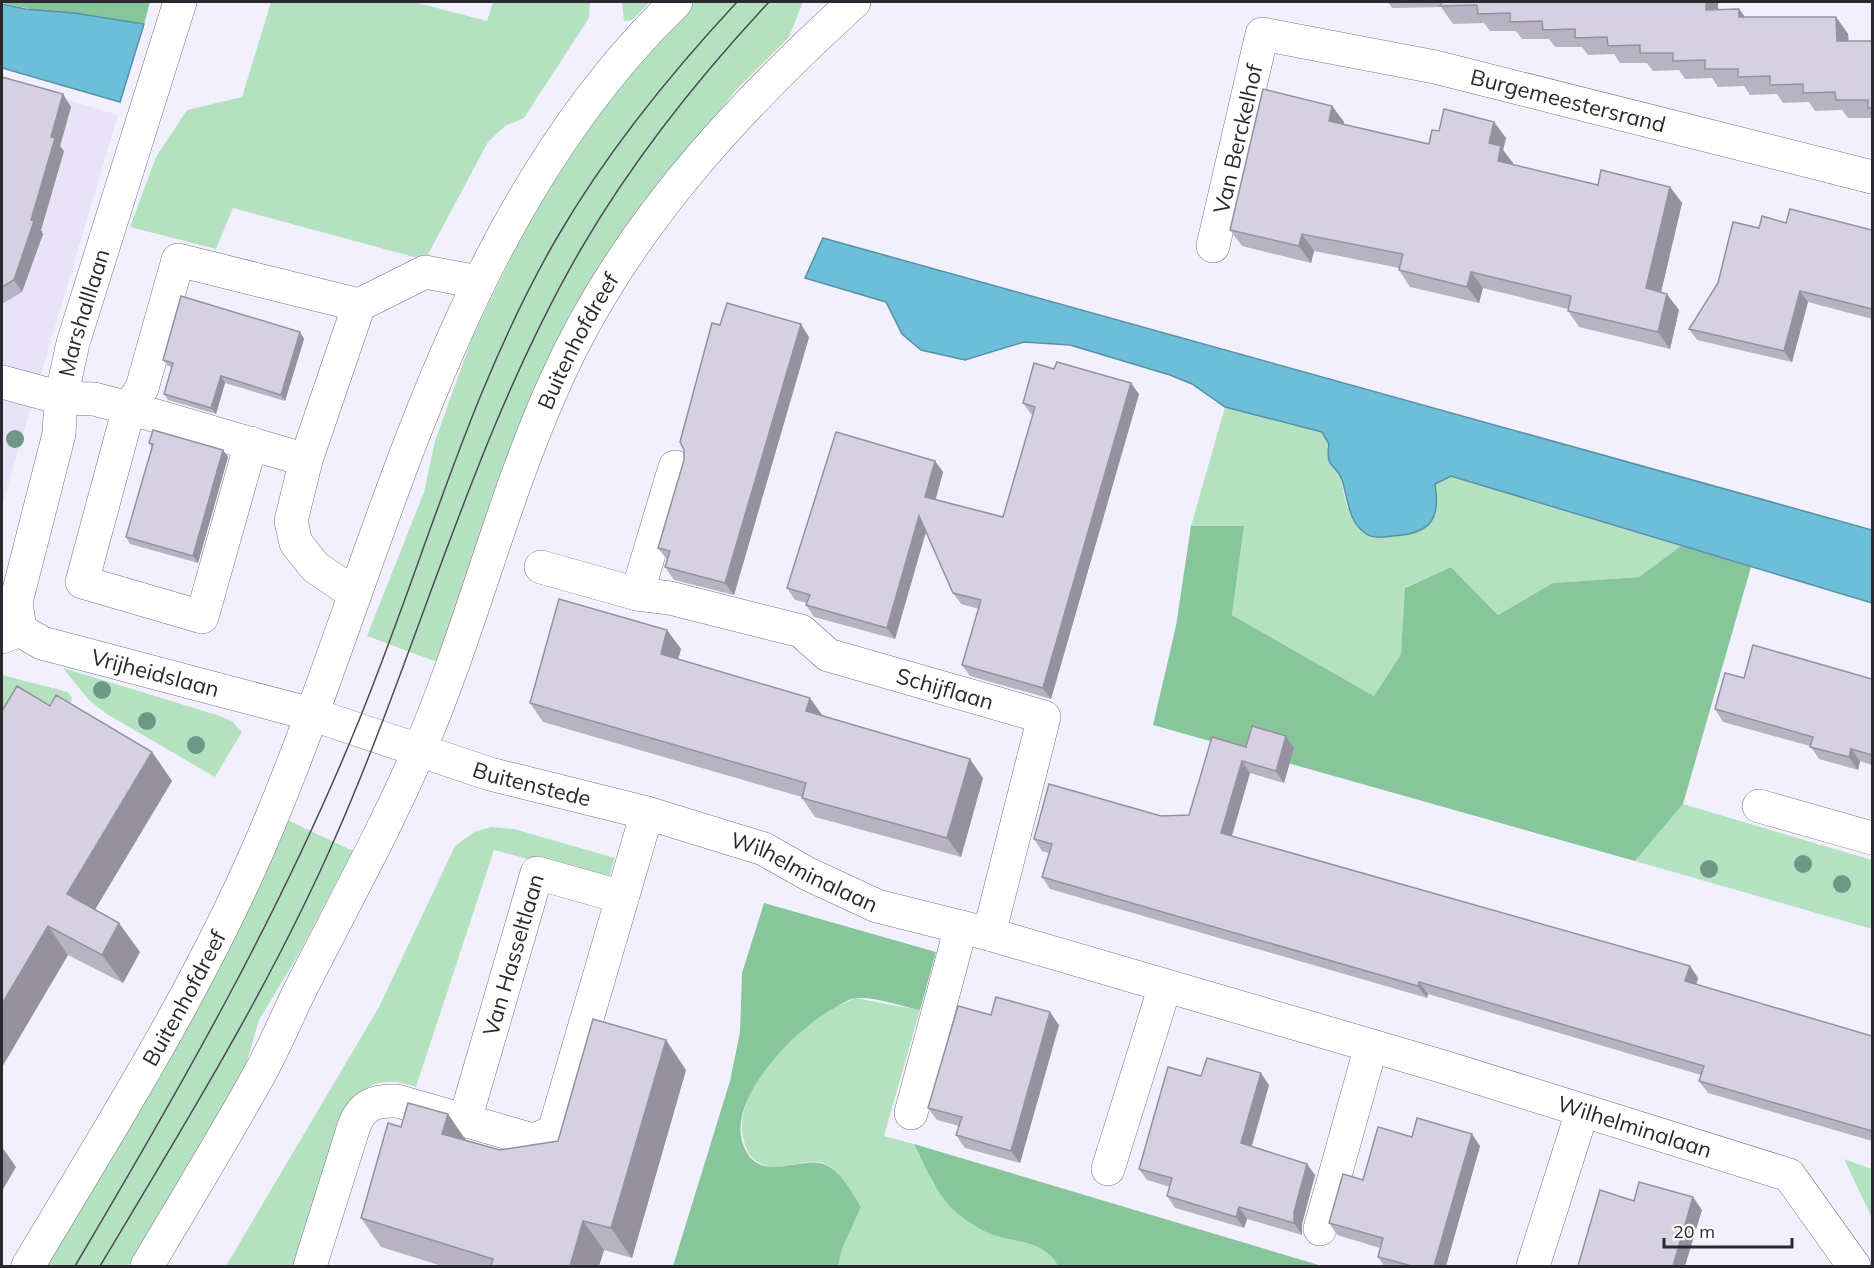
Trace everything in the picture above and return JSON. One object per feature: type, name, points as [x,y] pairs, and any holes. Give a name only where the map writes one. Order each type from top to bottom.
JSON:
[{"type":"street","name":"Marshalllaan","points":[[10,633],[15,602],[59,434],[61,398],[73,343],[180,2]]},
{"type":"street","name":"Buitenhofdreef","points":[[28,1266],[208,958],[260,844],[311,714],[412,441],[478,282],[537,174],[583,109],[650,27],[676,2]]},
{"type":"street","name":"Buitenhofdreef","points":[[147,1266],[256,1080],[364,871],[419,751],[531,440],[559,375],[608,282],[664,200],[738,113],[854,2]]},
{"type":"street","name":"Burgemeestersrand","points":[[1262,34],[1435,68],[1872,177]]},
{"type":"street","name":"Van Berckelhof","points":[[1212,246],[1262,34]]},
{"type":"street","points":[[251,443],[202,617],[82,582],[129,408],[142,388],[178,260],[359,305],[425,272],[478,282]]},
{"type":"street","points":[[355,594],[315,567],[296,543],[291,520],[306,460],[359,305]]},
{"type":"street","points":[[2,382],[61,398],[94,399],[306,460]]},
{"type":"street","points":[[637,594],[675,467]]},
{"type":"street","name":"Schijflaan","points":[[541,567],[637,594],[670,598],[801,632],[828,655],[1044,717],[975,930]]},
{"type":"street","name":"Vrijheidslaan","points":[[10,633],[311,714]]},
{"type":"street","points":[[311,714],[419,751]]},
{"type":"street","name":"Buitenstede","points":[[419,751],[490,774],[646,813]]},
{"type":"street","points":[[1759,806],[1872,838]]},
{"type":"street","points":[[310,1266],[358,1114],[374,1102],[397,1101],[533,1140],[549,1134],[555,1128],[646,813]]},
{"type":"street","name":"Wilhelminalaan","points":[[646,813],[764,849],[808,874],[877,906],[975,930],[1371,1047],[1790,1175],[1854,1266]]},
{"type":"street","name":"Van Hasseltlaan","points":[[465,1120],[537,873],[622,897]]},
{"type":"street","points":[[911,1113],[975,930]]},
{"type":"street","points":[[1108,1168],[1165,986]]},
{"type":"street","points":[[1320,1229],[1371,1047]]},
{"type":"street","points":[[1533,1266],[1582,1112]]},
{"type":"shaded area","points":[[2,80],[118,115],[2,505]]},
{"type":"green space","points":[[2,2],[150,2],[144,24],[44,11]]},
{"type":"green space","points":[[271,2],[414,2],[487,21],[493,2],[590,2],[589,18],[524,118],[505,126],[488,142],[425,260],[233,208],[216,249],[130,227],[156,157],[187,110],[242,97]]},
{"type":"green space","points":[[622,2],[650,2],[632,20],[624,21]]},
{"type":"green space","points":[[695,2],[803,2],[789,37],[736,90],[654,191],[437,662],[367,636],[424,492],[435,441],[472,338],[530,218],[591,123],[637,66]]},
{"type":"green space","points":[[1225,407],[1322,432],[1329,444],[1327,457],[1339,472],[1347,507],[1379,537],[1406,535],[1425,528],[1435,512],[1437,500],[1435,484],[1450,476],[1681,546],[1639,577],[1553,583],[1498,615],[1451,567],[1406,587],[1401,654],[1374,696],[1232,615],[1244,527],[1191,526]]},
{"type":"green space","points":[[1191,526],[1244,526],[1232,615],[1374,696],[1401,654],[1405,588],[1451,567],[1498,615],[1553,583],[1639,577],[1681,546],[1751,567],[1683,804],[1635,861],[1153,725],[1176,626]]},
{"type":"green space","points":[[63,668],[217,715],[232,721],[242,732],[215,777],[105,713],[87,698]]},
{"type":"green space","points":[[2,675],[68,692],[72,698],[70,705],[2,773]]},
{"type":"green space","points":[[1683,804],[1872,860],[1872,929],[1635,861]]},
{"type":"green space","points":[[285,819],[353,851],[298,955],[259,1020],[245,1068],[128,1266],[40,1266]]},
{"type":"green space","points":[[491,827],[514,829],[615,858],[608,881],[494,850],[416,1087],[395,1082],[377,1084],[361,1092],[346,1107],[298,1266],[226,1266],[379,1007],[455,846],[474,832]]},
{"type":"green space","points":[[764,903],[936,952],[920,1010],[864,998],[852,999],[836,1007],[802,1031],[784,1048],[753,1089],[743,1111],[741,1132],[746,1151],[754,1161],[763,1166],[774,1167],[821,1163],[839,1175],[855,1196],[861,1207],[842,1249],[838,1266],[673,1266],[730,1081],[740,1032],[742,973]]},
{"type":"green space","points":[[855,998],[920,1010],[884,1136],[914,1144],[934,1185],[986,1232],[1040,1247],[1054,1257],[1058,1266],[838,1266],[842,1249],[861,1207],[844,1180],[831,1167],[823,1163],[777,1167],[756,1161],[751,1156],[743,1138],[742,1121],[753,1087],[776,1056],[815,1019]]},
{"type":"green space","points":[[914,1144],[1322,1266],[1058,1266],[1052,1257],[1036,1246],[995,1236],[954,1210],[934,1184]]},
{"type":"green space","points":[[1844,1159],[1872,1169],[1872,1218]]},
{"type":"water","points":[[2,4],[144,24],[120,102],[2,68]]},
{"type":"water","points":[[823,238],[1872,530],[1872,603],[1451,476],[1435,484],[1434,516],[1424,528],[1405,535],[1371,536],[1359,528],[1352,516],[1342,480],[1328,458],[1329,444],[1322,432],[1225,407],[1192,384],[1170,375],[1070,345],[1024,342],[965,360],[921,350],[902,334],[886,302],[805,278]]},
{"type":"building","points":[[1442,2],[1706,2],[1706,10],[1739,9],[1739,17],[1836,17],[1837,41],[1872,41],[1872,108],[1868,108],[1868,100],[1836,100],[1835,92],[1803,93],[1803,84],[1770,85],[1770,76],[1738,77],[1738,69],[1705,69],[1705,60],[1673,61],[1673,53],[1640,53],[1640,45],[1608,46],[1607,37],[1575,38],[1575,29],[1543,30],[1542,21],[1510,22],[1510,13],[1478,14],[1477,5],[1440,6]]},
{"type":"building","points":[[2,77],[63,94],[51,137],[55,138],[31,220],[34,221],[14,280],[2,287]]},
{"type":"building","points":[[1263,89],[1332,106],[1329,121],[1429,144],[1432,130],[1439,131],[1444,109],[1494,122],[1489,143],[1501,146],[1498,161],[1598,185],[1601,170],[1670,187],[1646,288],[1667,294],[1658,332],[1568,311],[1571,296],[1471,272],[1467,287],[1399,270],[1403,254],[1302,234],[1299,246],[1230,230]]},
{"type":"building","points":[[1790,209],[1872,230],[1872,309],[1800,291],[1784,351],[1689,329],[1718,283],[1733,222],[1759,228],[1762,216],[1786,223]]},
{"type":"building","points":[[181,296],[300,332],[281,395],[221,376],[211,408],[164,394],[173,363],[163,360]]},
{"type":"building","points":[[727,303],[801,324],[725,583],[665,567],[670,551],[658,548],[684,460],[684,450],[680,442],[712,323],[720,325]]},
{"type":"building","points":[[1057,362],[1131,383],[1043,688],[962,665],[981,600],[953,593],[919,516],[887,628],[806,605],[810,595],[787,588],[836,432],[935,461],[925,497],[1003,517],[1035,407],[1023,403],[1034,363],[1054,369]]},
{"type":"building","points":[[153,430],[223,450],[193,556],[126,537],[153,444],[149,443]]},
{"type":"building","points":[[559,599],[667,630],[661,654],[810,698],[806,711],[970,759],[947,838],[802,798],[806,783],[530,703]]},
{"type":"building","points":[[1753,645],[1872,679],[1872,755],[1851,749],[1849,757],[1810,747],[1813,737],[1715,709],[1725,673],[1744,678]]},
{"type":"building","points":[[17,686],[50,706],[56,695],[152,752],[67,894],[119,923],[102,955],[48,926],[2,1004],[2,711]]},
{"type":"building","points":[[1252,726],[1286,736],[1276,771],[1242,761],[1221,833],[1690,966],[1685,981],[1872,1036],[1872,1131],[1699,1081],[1704,1066],[1419,982],[1418,986],[1042,877],[1052,844],[1034,839],[1049,784],[1161,816],[1189,815],[1212,737],[1246,747]]},
{"type":"building","points":[[996,997],[1050,1012],[1011,1151],[956,1135],[962,1117],[928,1108],[958,1006],[991,1015]]},
{"type":"building","points":[[593,1019],[666,1040],[611,1228],[583,1221],[570,1266],[491,1266],[493,1259],[361,1218],[388,1123],[401,1127],[408,1103],[448,1114],[442,1134],[500,1150],[558,1141]]},
{"type":"building","points":[[1207,1058],[1261,1073],[1241,1143],[1307,1164],[1294,1212],[1294,1223],[1239,1207],[1236,1217],[1167,1196],[1172,1178],[1139,1169],[1168,1067],[1201,1076]]},
{"type":"building","points":[[1417,1118],[1472,1134],[1434,1266],[1412,1266],[1378,1257],[1383,1238],[1329,1223],[1343,1174],[1363,1180],[1378,1127],[1412,1137]]},
{"type":"building","points":[[1639,1182],[1693,1197],[1673,1266],[1578,1266],[1600,1190],[1634,1201]]},
{"type":"tram line","points":[[75,1266],[189,1070],[293,869],[355,730],[472,417],[526,295],[577,204],[619,143],[664,85],[737,2]]},
{"type":"tram line","points":[[100,1266],[227,1052],[313,886],[369,756],[480,461],[544,318],[601,215],[645,151],[692,90],[769,2]]}]
